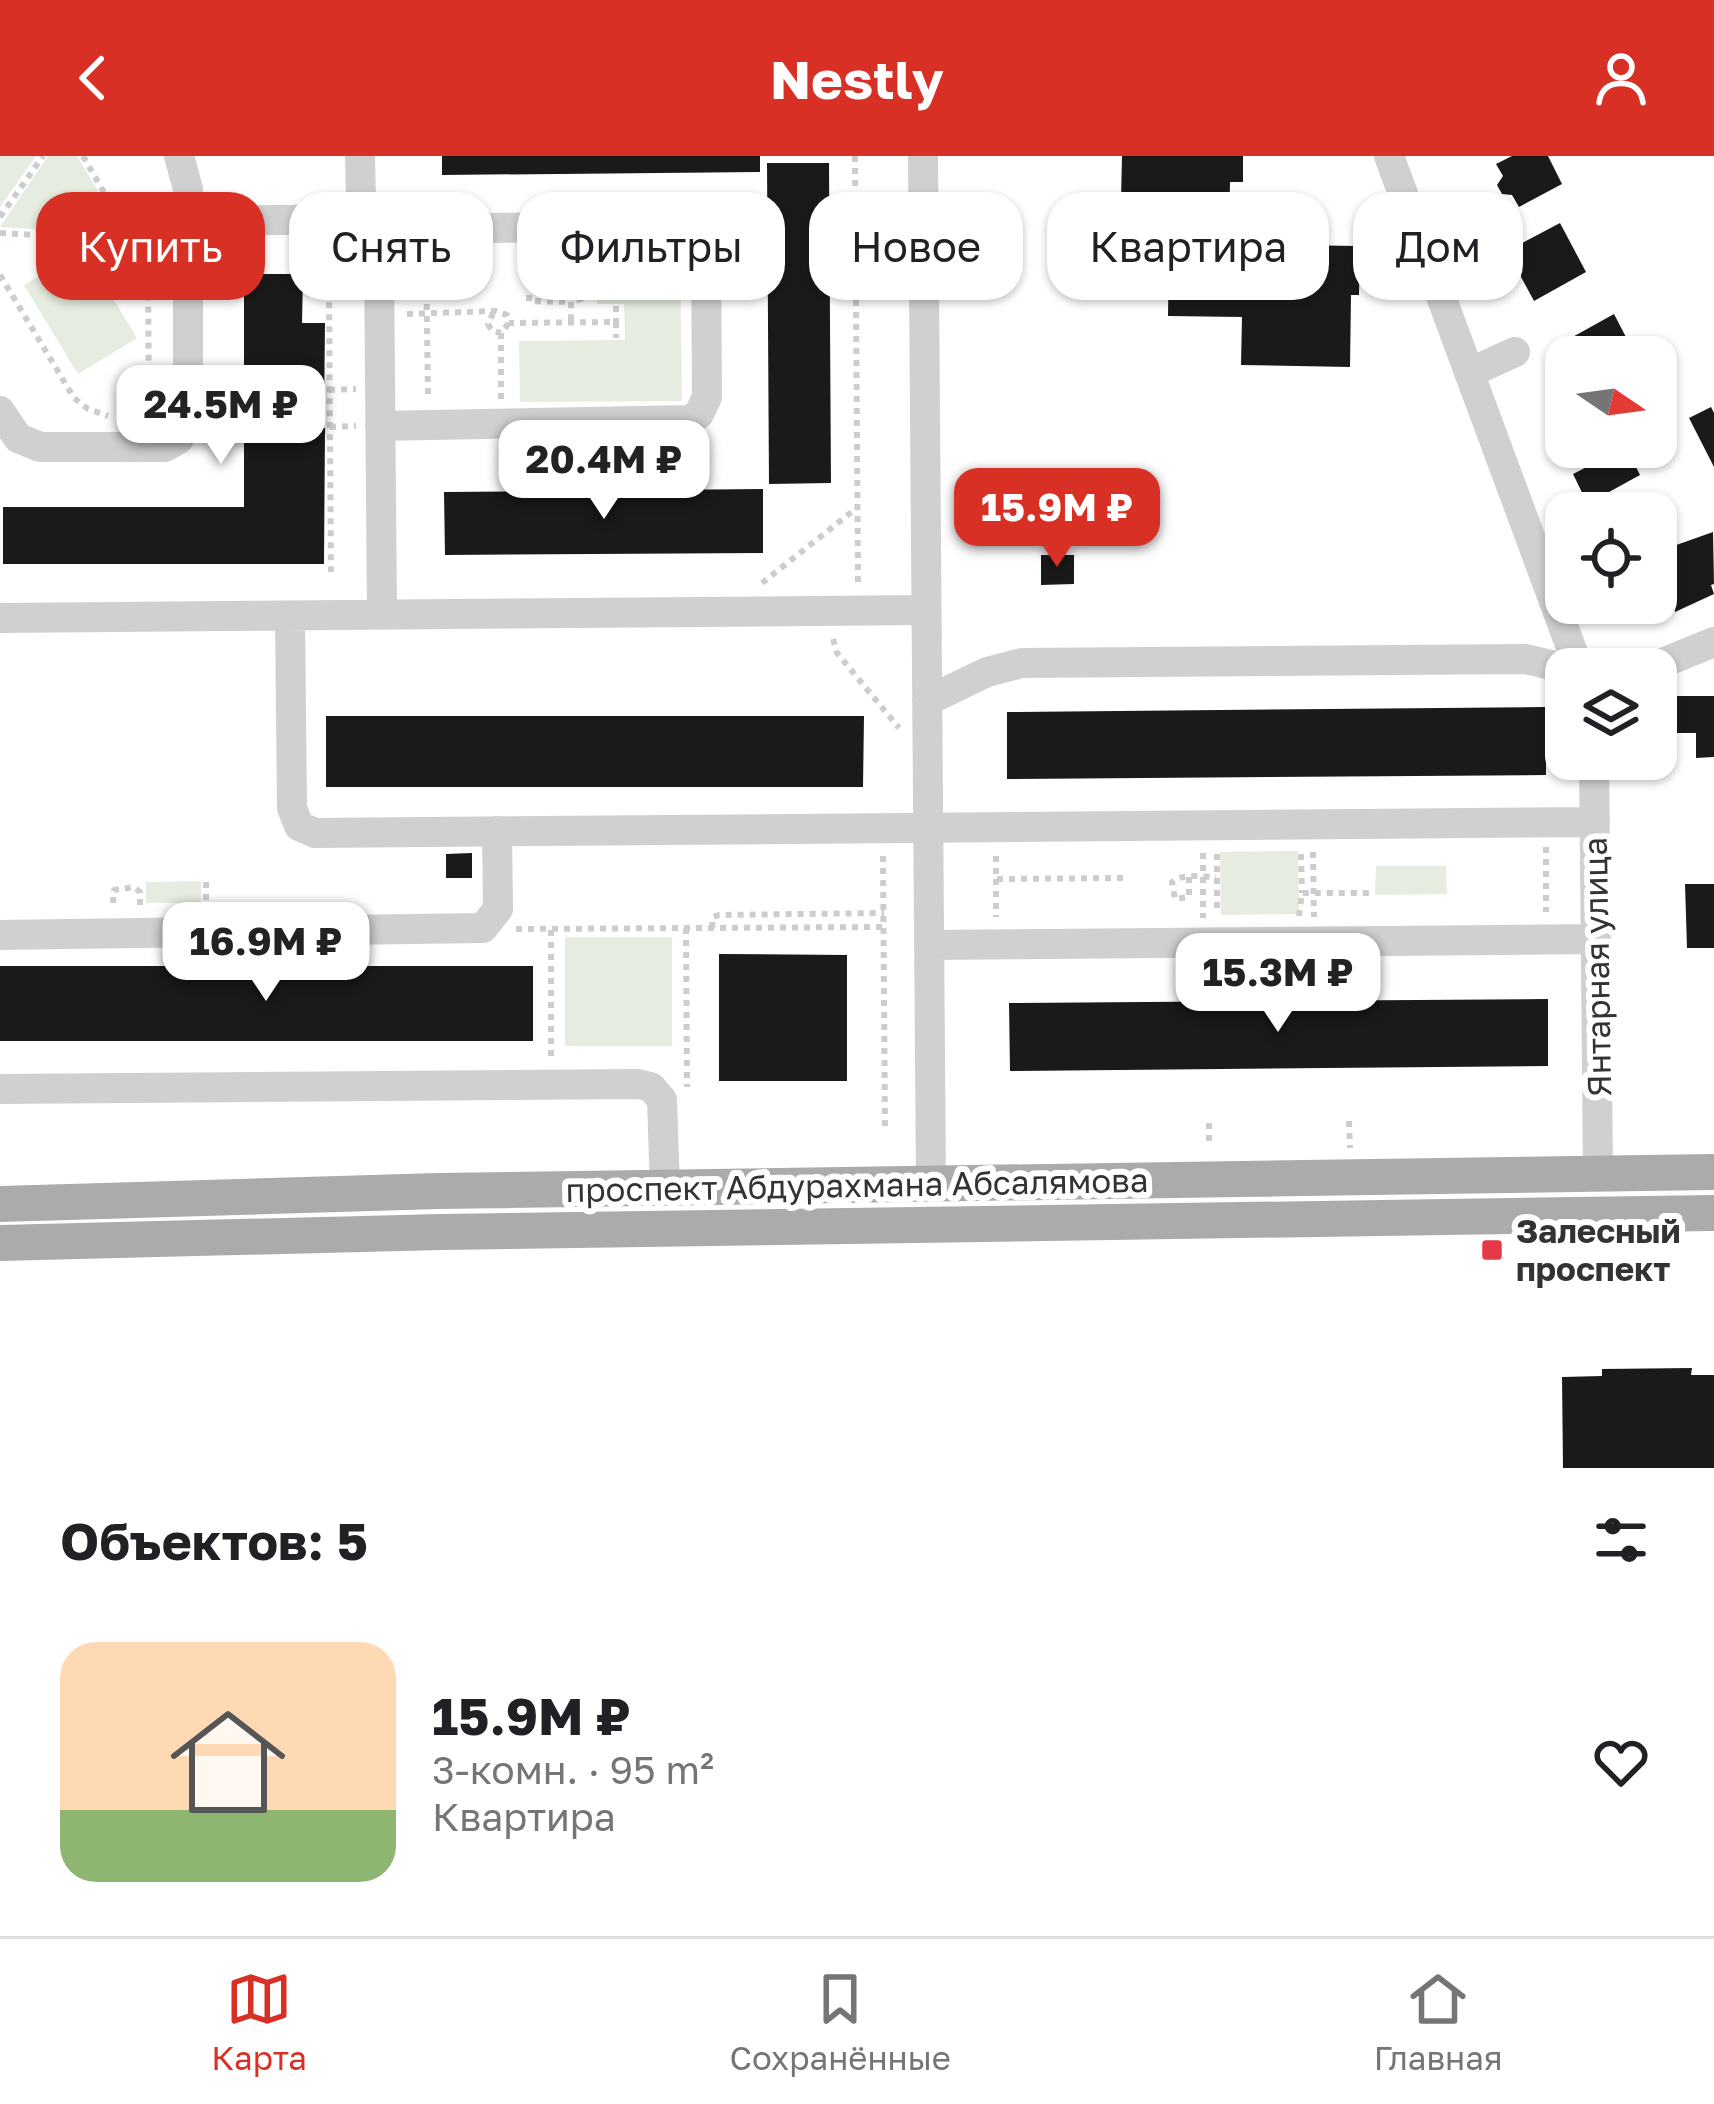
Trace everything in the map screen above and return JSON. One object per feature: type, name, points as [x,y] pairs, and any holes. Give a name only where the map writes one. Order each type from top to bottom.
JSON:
[{"type":"main road","name":"проспект Абдурахмана Абсалямова","points":[[0,1204],[664,1187],[1714,1172]]},
{"type":"main road","name":"проспект Абдурахмана Абсалямова","points":[[0,1243],[1714,1213]]},
{"type":"street","points":[[360,156],[361,192]]},
{"type":"street","points":[[923,156],[931,1184]]},
{"type":"street","points":[[1389,156],[1571,648]]},
{"type":"street","points":[[189,160],[189,192]]},
{"type":"street","points":[[265,222],[289,220]]},
{"type":"street","points":[[1,416],[18,438],[40,447],[165,447],[179,440],[188,420],[188,300]]},
{"type":"street","points":[[380,300],[382,615]]},
{"type":"street","points":[[380,426],[690,420],[705,405],[706,300]]},
{"type":"street","points":[[1469,374],[1515,352]]},
{"type":"street","points":[[0,618],[926,610]]},
{"type":"street","points":[[290,616],[292,808],[299,826],[315,833],[995,827],[1213,837],[1595,822]]},
{"type":"street","points":[[1677,657],[1714,642]]},
{"type":"street","points":[[927,701],[987,672],[1022,663],[1526,659],[1545,664]]},
{"type":"street","name":"Янтарная улица","points":[[1594,780],[1598,1174]]},
{"type":"street","points":[[0,935],[471,931],[491,922],[498,909],[497,831]]},
{"type":"street","points":[[929,945],[1305,929],[1596,939]]},
{"type":"street","points":[[0,1089],[638,1084],[657,1091],[664,1108],[664,1187]]},
{"type":"path","points":[[0,218],[43,156]]},
{"type":"path","points":[[83,156],[104,192]]},
{"type":"path","points":[[855,156],[858,507],[837,653],[928,761]]},
{"type":"path","points":[[281,220],[328,276],[331,572]]},
{"type":"path","points":[[0,233],[36,235]]},
{"type":"path","points":[[0,275],[74,398],[97,413],[118,417]]},
{"type":"path","points":[[134,417],[149,417],[149,300]]},
{"type":"path","points":[[427,300],[428,426]]},
{"type":"path","points":[[529,300],[578,300]]},
{"type":"path","points":[[571,302],[571,322]]},
{"type":"path","points":[[616,306],[616,338]]},
{"type":"path","points":[[493,313],[488,324],[501,333]]},
{"type":"path","points":[[380,314],[504,313],[509,322]]},
{"type":"path","points":[[501,425],[501,333],[509,322]]},
{"type":"path","points":[[509,322],[616,322]]},
{"type":"path","points":[[725,612],[858,507]]},
{"type":"path","points":[[1546,823],[1546,939]]},
{"type":"path","points":[[995,827],[996,944]]},
{"type":"path","points":[[883,828],[885,1129]]},
{"type":"path","points":[[1304,836],[1301,915],[1305,929]]},
{"type":"path","points":[[1304,836],[1314,893],[1305,929]]},
{"type":"path","points":[[1213,837],[1217,851],[1214,930]]},
{"type":"path","points":[[1213,837],[1203,877],[1214,930]]},
{"type":"path","points":[[1189,877],[1216,877]]},
{"type":"path","points":[[996,879],[1125,878]]},
{"type":"path","points":[[113,907],[114,890],[134,887],[140,892],[140,907]]},
{"type":"path","points":[[1302,893],[1370,893]]},
{"type":"path","points":[[712,928],[713,917],[718,915],[884,913]]},
{"type":"path","points":[[491,922],[550,930],[884,927]]},
{"type":"path","points":[[686,928],[687,1104]]},
{"type":"path","points":[[550,930],[552,1084]]},
{"type":"path","points":[[1209,1124],[1209,1141]]},
{"type":"shaded area","points":[[0,156],[36,156],[0,207]]},
{"type":"shaded area","points":[[48,156],[77,156],[99,192],[36,192],[36,229],[0,227]]},
{"type":"shaded area","points":[[36,278],[36,300],[114,300],[137,338],[78,374],[24,285]]},
{"type":"shaded area","points":[[597,300],[681,300],[682,401],[520,402],[519,341],[625,340],[624,304],[597,304]]},
{"type":"shaded area","points":[[1298,851],[1299,914],[1221,915],[1220,852]]},
{"type":"shaded area","points":[[1376,866],[1446,866],[1447,894],[1375,895]]},
{"type":"shaded area","points":[[201,881],[201,903],[146,903],[146,882]]},
{"type":"shaded area","points":[[565,937],[672,937],[672,1046],[565,1046]]},
{"type":"building","points":[[442,156],[760,156],[760,172],[442,175]]},
{"type":"building","points":[[1122,156],[1243,156],[1243,182],[1230,182],[1230,192],[1121,192]]},
{"type":"building","points":[[1512,156],[1548,156],[1562,184],[1523,205],[1523,192],[1501,192],[1497,185],[1503,176],[1496,164]]},
{"type":"building","points":[[767,163],[829,163],[829,192],[809,192],[809,300],[830,300],[831,483],[769,484],[768,300],[785,300],[785,192],[767,192]]},
{"type":"building","points":[[1560,223],[1586,272],[1534,301],[1523,281],[1523,243]]},
{"type":"building","points":[[1329,246],[1353,246],[1350,367],[1241,365],[1242,317],[1168,316],[1168,300],[1329,300]]},
{"type":"building","points":[[265,274],[289,274],[289,300],[302,300],[302,323],[325,323],[324,416],[303,417],[302,428],[325,428],[324,564],[3,564],[3,507],[244,507],[244,300],[265,300]]},
{"type":"building","points":[[1614,314],[1625,336],[1574,336]]},
{"type":"building","points":[[1711,407],[1714,413],[1714,467],[1689,418]]},
{"type":"building","points":[[1585,468],[1636,468],[1640,475],[1609,492],[1582,492],[1573,474]]},
{"type":"building","points":[[763,489],[763,553],[445,555],[444,492]]},
{"type":"building","points":[[1713,532],[1714,594],[1677,611],[1677,545]]},
{"type":"building","points":[[1041,555],[1074,555],[1074,584],[1041,585]]},
{"type":"building","points":[[1677,696],[1714,696],[1714,757],[1696,758],[1696,733],[1677,733]]},
{"type":"building","points":[[1545,707],[1545,775],[1007,779],[1007,712]]},
{"type":"building","points":[[326,716],[864,716],[863,787],[326,787]]},
{"type":"building","points":[[472,853],[472,878],[446,878],[446,854]]},
{"type":"building","points":[[1685,884],[1714,884],[1714,948],[1687,948]]},
{"type":"building","points":[[719,954],[847,955],[847,1081],[719,1081]]},
{"type":"building","points":[[0,966],[533,966],[533,1041],[0,1041]]},
{"type":"building","points":[[1548,999],[1548,1066],[1010,1071],[1009,1003]]},
{"type":"building","points":[[1692,1368],[1691,1375],[1714,1375],[1714,1468],[1563,1468],[1562,1377],[1602,1376],[1602,1369]]},
{"type":"place","name":"Залесный проспект","points":[[1492,1250]]}]
